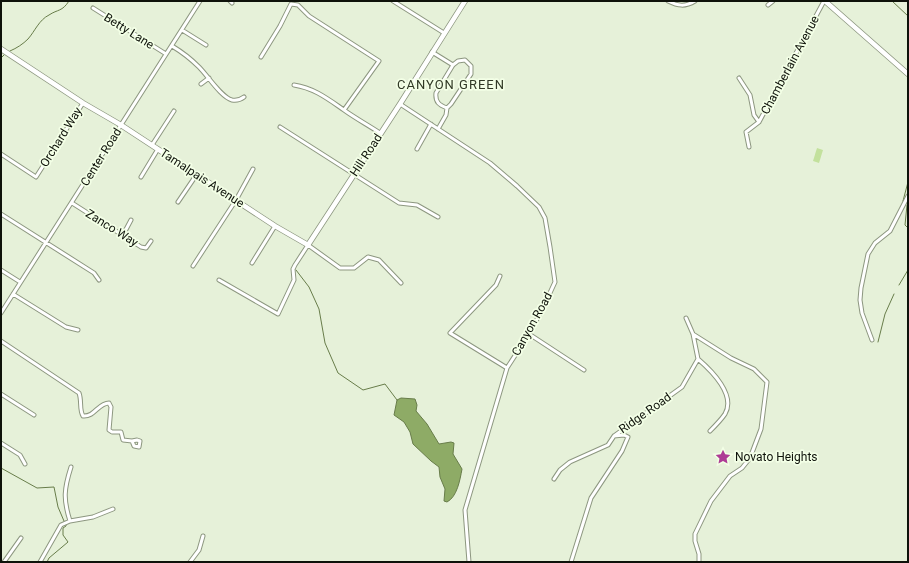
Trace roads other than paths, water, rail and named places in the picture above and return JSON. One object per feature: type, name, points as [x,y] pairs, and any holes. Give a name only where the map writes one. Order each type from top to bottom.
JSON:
[{"type":"street","name":"Center Road","points":[[1,313],[200,1]]},
{"type":"street","points":[[393,1],[444,33]]},
{"type":"street","name":"Hill Road","points":[[218,280],[278,314],[294,280],[293,269],[295,265],[465,1]]},
{"type":"street","points":[[668,1],[677,5],[686,5],[695,1]]},
{"type":"street","points":[[768,4],[773,1]]},
{"type":"street","points":[[825,1],[908,74]]},
{"type":"street","name":"Chamberlain Avenue","points":[[749,147],[746,132],[759,122],[825,1]]},
{"type":"street","points":[[261,57],[280,26],[291,3],[298,5],[309,16],[379,61],[344,110]]},
{"type":"street","name":"Betty Lane","points":[[93,8],[166,54]]},
{"type":"street","points":[[182,30],[206,45]]},
{"type":"street","points":[[172,46],[188,56],[225,96],[233,100],[240,100],[244,97]]},
{"type":"street","name":"Tamalpais Avenue","points":[[1,49],[83,103],[121,125],[197,174],[275,226],[308,245],[340,268],[354,268],[368,258],[379,260],[401,283]]},
{"type":"street","points":[[432,52],[453,65]]},
{"type":"street","points":[[438,129],[446,115],[446,108],[453,102],[472,71],[471,66],[465,60],[458,61],[453,65],[436,93],[435,98],[437,102],[446,108]]},
{"type":"street","points":[[201,84],[209,78]]},
{"type":"street","points":[[739,78],[750,95],[754,115],[759,122]]},
{"type":"street","points":[[294,85],[302,86],[326,96],[344,110],[380,133]]},
{"type":"street","name":"Orchard Way","points":[[1,154],[36,177],[83,103]]},
{"type":"street","name":"Canyon Road","points":[[400,104],[490,163],[539,207],[545,218],[555,282],[529,334],[507,368],[465,510],[469,562]]},
{"type":"street","points":[[152,145],[174,111]]},
{"type":"street","points":[[417,148],[431,124]]},
{"type":"street","points":[[280,127],[399,203],[417,205],[438,217]]},
{"type":"street","points":[[141,177],[158,149]]},
{"type":"street","points":[[193,266],[236,200],[254,169]]},
{"type":"street","points":[[178,202],[197,174]]},
{"type":"street","points":[[872,340],[862,313],[860,300],[868,254],[875,243],[890,231],[908,196]]},
{"type":"street","name":"Zanco Way","points":[[72,203],[141,247],[146,248],[151,241]]},
{"type":"street","points":[[1,214],[94,273],[99,280]]},
{"type":"street","points":[[122,235],[131,220]]},
{"type":"street","points":[[252,263],[275,226]]},
{"type":"street","points":[[1,270],[20,282]]},
{"type":"street","points":[[500,276],[496,285],[450,333],[507,368]]},
{"type":"street","points":[[13,294],[66,328],[78,330]]},
{"type":"street","points":[[686,318],[693,334],[698,358],[711,372],[728,395],[729,403],[725,414],[710,431]]},
{"type":"street","points":[[529,334],[584,370]]},
{"type":"street","points":[[693,334],[731,358],[754,369],[767,382],[760,429],[750,458],[742,468],[730,476],[711,501],[694,534],[699,554],[699,562]]},
{"type":"street","points":[[1,341],[79,393],[83,416],[92,415],[101,405],[109,403],[111,407],[109,430],[112,432],[121,432],[123,440],[132,441]]},
{"type":"street","name":"Ridge Road","points":[[614,436],[682,387],[698,358]]},
{"type":"street","points":[[1,394],[34,415]]},
{"type":"street","name":"Ridge Road","points":[[571,562],[591,498],[622,451],[628,437],[624,435],[614,436]]},
{"type":"street","points":[[554,478],[560,470],[570,462],[608,445],[614,436]]},
{"type":"street","points":[[1,443],[20,455],[25,464]]},
{"type":"street","points":[[69,521],[64,498],[71,467]]},
{"type":"street","points":[[40,562],[61,525],[69,521],[93,517],[113,508]]},
{"type":"street","points":[[190,562],[199,550],[203,536]]},
{"type":"street","points":[[4,562],[21,538]]},
{"type":"waterway","points":[[10,51],[20,46],[28,39],[46,17],[62,9],[69,1]]},
{"type":"waterway","points":[[892,1],[908,16]]},
{"type":"waterway","points":[[1,58],[4,55]]},
{"type":"waterway","points":[[903,201],[908,182]]},
{"type":"waterway","points":[[907,205],[905,225],[908,228]]},
{"type":"waterway","points":[[296,270],[309,287],[319,309],[325,343],[338,373],[363,390],[385,384],[397,400]]},
{"type":"waterway","points":[[899,285],[908,270]]},
{"type":"waterway","points":[[878,342],[885,314],[894,294]]},
{"type":"waterway","points":[[1,468],[37,488],[54,487],[58,507],[64,521]]},
{"type":"waterway","points":[[47,562],[49,558],[68,542],[63,535],[63,528],[66,524]]},
{"type":"place","name":"Novato Heights","points":[[723,457]]},
{"type":"district","name":"CANYON GREEN","points":[[451,84]]}]
